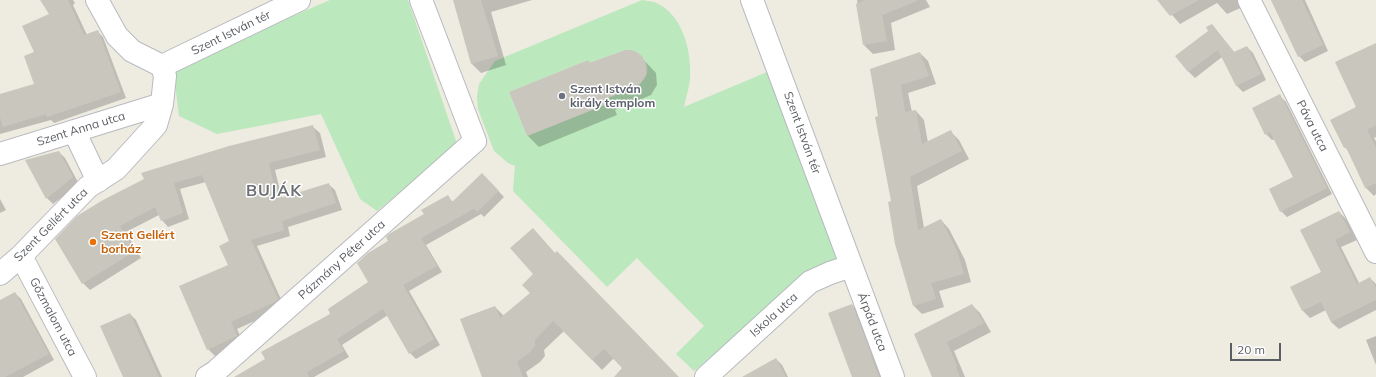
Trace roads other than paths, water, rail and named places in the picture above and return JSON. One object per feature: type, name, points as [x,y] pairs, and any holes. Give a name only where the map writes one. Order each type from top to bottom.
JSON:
[{"type":"street","points":[[97,0],[117,36],[132,51],[162,66]]},
{"type":"street","name":"Szent István tér","points":[[162,66],[299,0]]},
{"type":"street","name":"Pázmány Péter utca","points":[[207,377],[216,372],[475,141],[421,0]]},
{"type":"street","name":"Szent István tér","points":[[752,0],[851,266]]},
{"type":"street","name":"Páva utca","points":[[1249,0],[1376,252]]},
{"type":"street","name":"Szent Gellért utca","points":[[0,274],[21,256],[88,187],[116,169],[156,125],[162,104],[165,76],[162,66]]},
{"type":"street","name":"Szent Anna utca","points":[[0,154],[162,104]]},
{"type":"street","points":[[74,131],[98,181]]},
{"type":"street","name":"Gőzmalom utca","points":[[21,256],[85,377]]},
{"type":"street","name":"Iskola utca","points":[[706,377],[810,282],[851,266]]},
{"type":"street","name":"Árpád utca","points":[[851,266],[893,377]]},
{"type":"place","name":"Szent István király templom","points":[[562,96]]},
{"type":"place","name":"Szent Gellért borház","points":[[93,242]]},
{"type":"district","name":"BUJÁK","points":[[274,191]]}]
